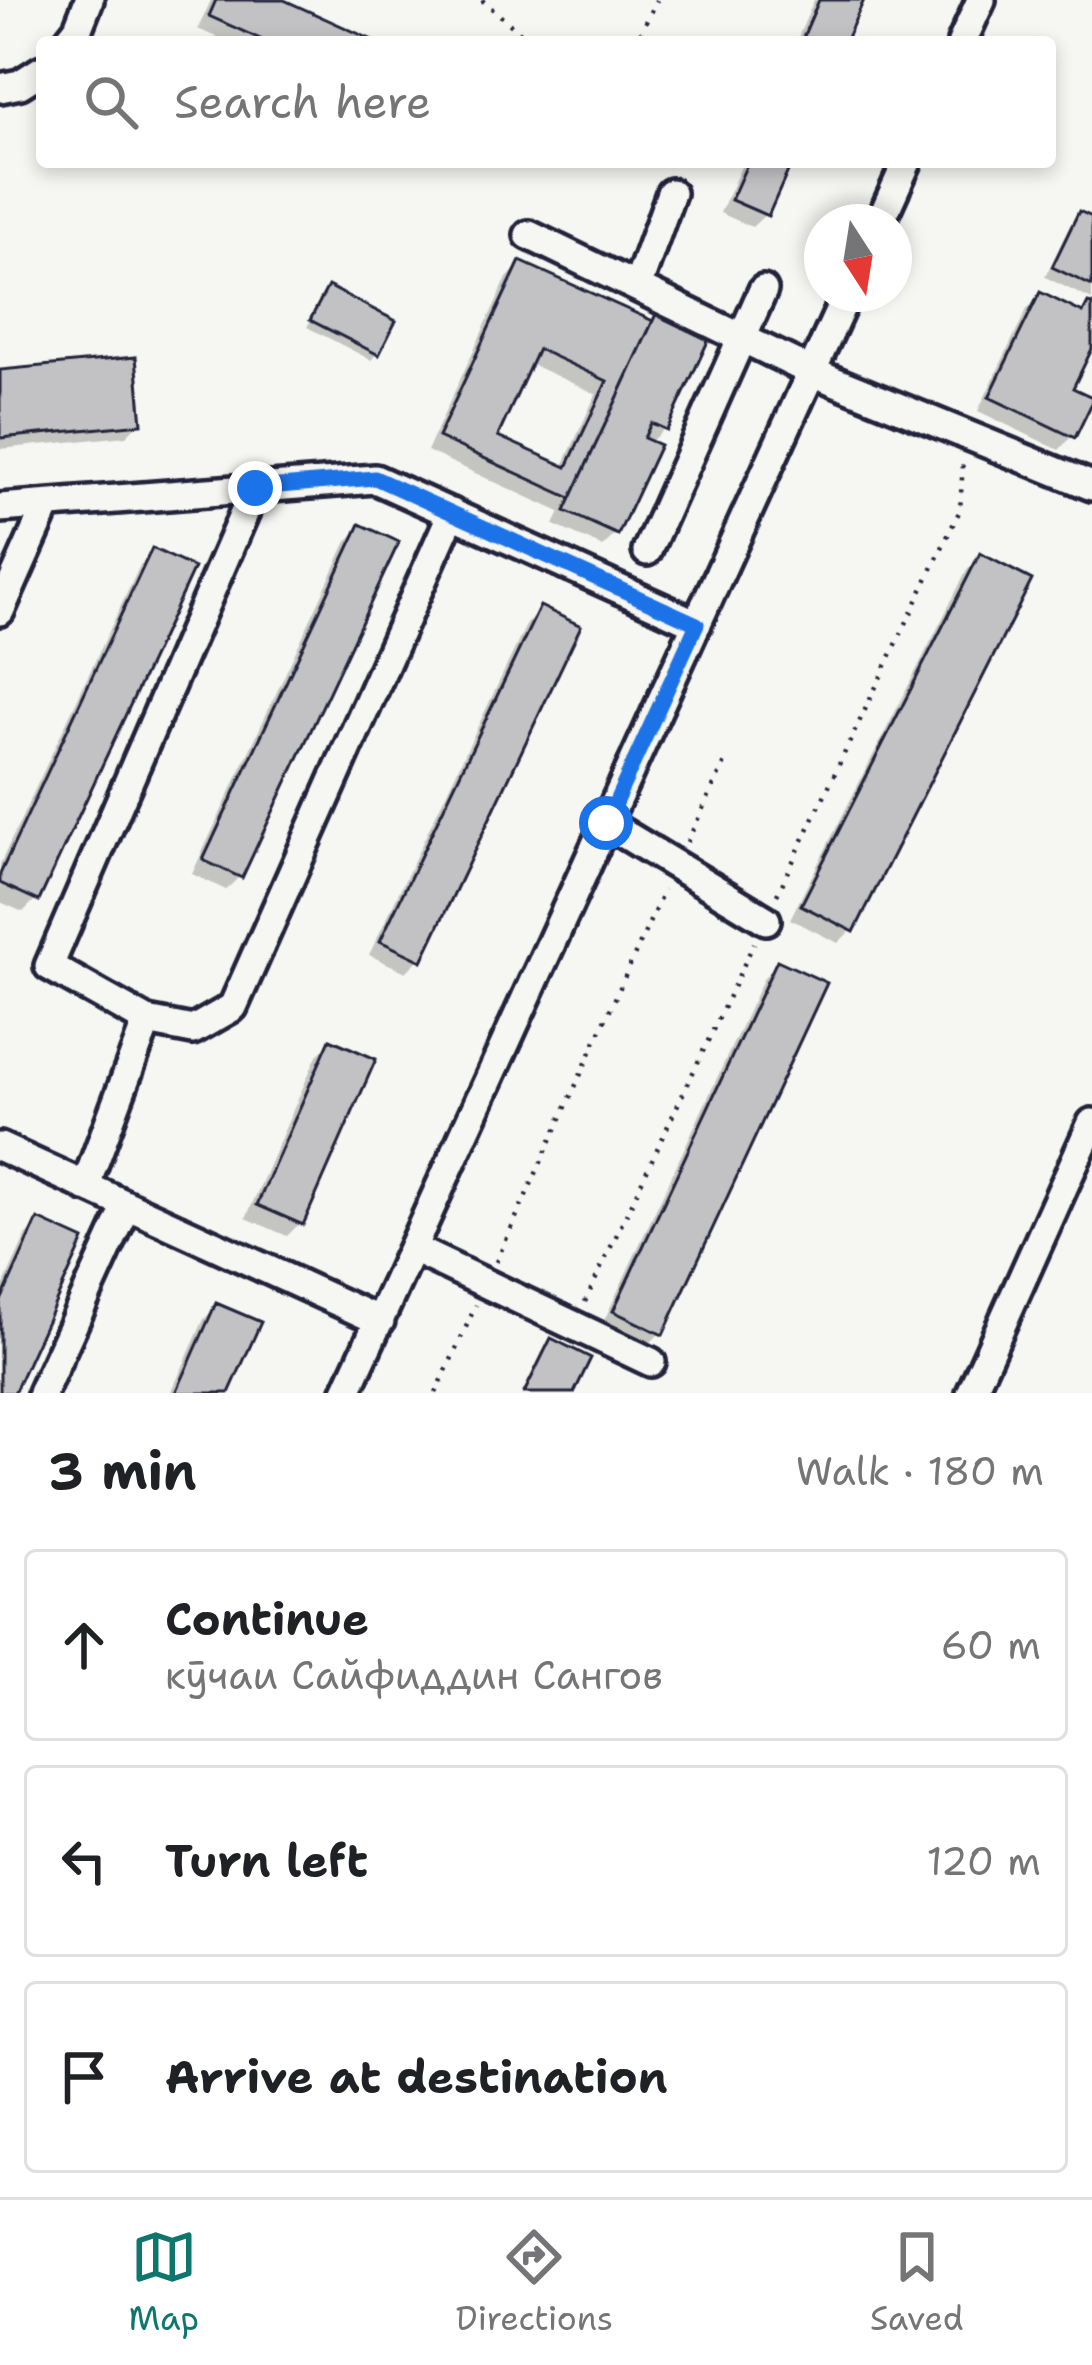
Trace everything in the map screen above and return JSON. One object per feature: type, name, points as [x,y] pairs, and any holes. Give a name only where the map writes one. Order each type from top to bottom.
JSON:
[{"type":"street","points":[[72,36],[89,0]]},
{"type":"street","points":[[965,36],[981,0]]},
{"type":"street","points":[[0,88],[20,84],[36,74]]},
{"type":"street","points":[[888,204],[904,168]]},
{"type":"street","points":[[637,287],[671,193]]},
{"type":"street","points":[[530,235],[812,372],[1092,486]]},
{"type":"street","points":[[647,551],[764,290]]},
{"type":"street","points":[[346,1393],[839,312]]},
{"type":"street","points":[[0,508],[375,478],[697,624]]},
{"type":"street","points":[[255,488],[49,966],[147,1021],[193,1030],[233,1006],[452,513]]},
{"type":"street","points":[[0,611],[47,505]]},
{"type":"street","points":[[606,823],[766,920]]},
{"type":"street","points":[[85,1187],[147,1021]]},
{"type":"street","points":[[971,1393],[1092,1123]]},
{"type":"street","points":[[0,1148],[380,1322]]},
{"type":"street","points":[[42,1393],[127,1206]]},
{"type":"street","points":[[413,1249],[651,1362]]},
{"type":"path","points":[[482,0],[524,36]]},
{"type":"path","points":[[633,36],[639,35],[657,0]]},
{"type":"path","points":[[574,1326],[960,510],[963,459]]},
{"type":"path","points":[[436,1393],[728,755]]},
{"type":"building","points":[[216,0],[284,0],[364,36],[254,36],[209,16]]},
{"type":"building","points":[[819,0],[864,0],[848,36],[804,36]]},
{"type":"building","points":[[745,168],[789,168],[768,216],[731,200]]},
{"type":"building","points":[[1079,211],[1092,217],[1092,286],[1052,267]]},
{"type":"building","points":[[520,261],[653,321],[571,498],[438,437]],"holes":[[[538,349],[607,381],[567,467],[498,436]]]},
{"type":"building","points":[[328,286],[396,321],[379,355],[310,320]]},
{"type":"building","points":[[1040,292],[1083,313],[1092,304],[1092,349],[1073,388],[1092,397],[1092,403],[1075,438],[989,397]]},
{"type":"building","points":[[656,314],[709,339],[667,430],[651,423],[644,438],[660,445],[618,535],[565,511]]},
{"type":"building","points":[[136,357],[142,424],[0,438],[0,370]]},
{"type":"building","points":[[360,524],[399,542],[242,878],[203,860]]},
{"type":"building","points":[[152,548],[194,568],[39,901],[0,883],[0,874]]},
{"type":"building","points":[[980,553],[1032,580],[854,932],[801,905]]},
{"type":"building","points":[[540,606],[581,626],[422,961],[380,941]]},
{"type":"building","points":[[777,960],[827,983],[663,1335],[613,1311]]},
{"type":"building","points":[[330,1039],[376,1059],[303,1225],[257,1205]]},
{"type":"building","points":[[38,1219],[84,1240],[14,1393],[0,1393],[0,1303]]},
{"type":"building","points":[[216,1303],[261,1322],[229,1393],[176,1393]]},
{"type":"building","points":[[551,1338],[591,1358],[574,1393],[524,1393]]},
{"type":"route","points":[[255,488],[375,478],[697,624],[606,823]]}]
